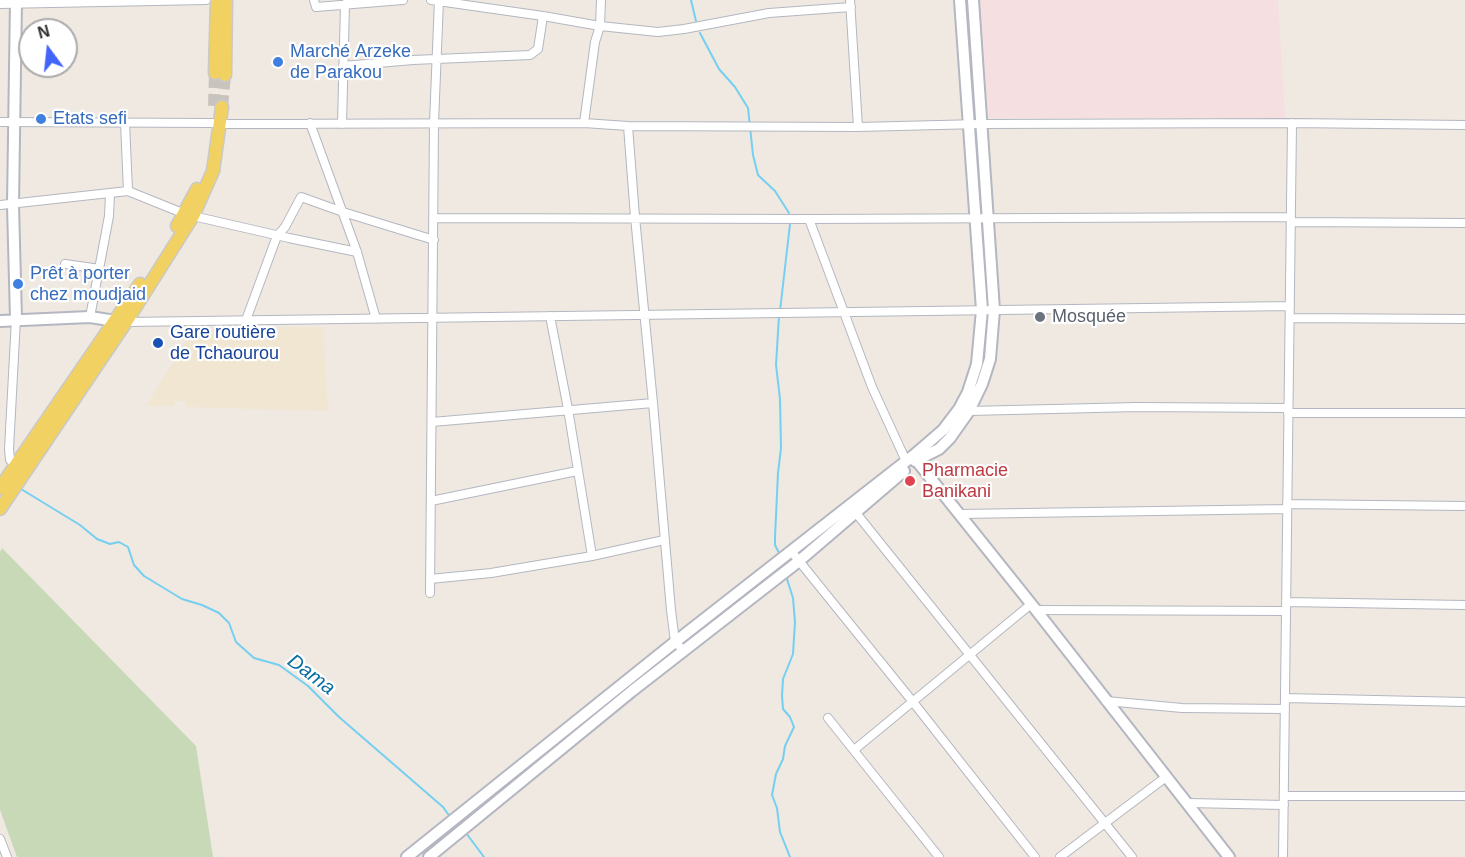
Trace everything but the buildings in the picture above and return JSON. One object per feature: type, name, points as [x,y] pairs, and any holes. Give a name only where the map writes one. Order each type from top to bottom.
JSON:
[{"type":"main road","points":[[217,0],[220,74],[226,0]]},
{"type":"main road","points":[[0,509],[5,487],[16,467],[120,322],[189,215],[206,168],[218,106]]},
{"type":"street","points":[[0,4],[206,0]]},
{"type":"street","points":[[314,0],[316,7],[348,2],[403,0]]},
{"type":"street","points":[[584,123],[595,42],[600,26],[601,0]]},
{"type":"street","points":[[424,843],[432,856],[790,551],[912,459],[939,449],[950,438],[969,411],[982,384],[990,359],[994,310],[987,218],[960,0]]},
{"type":"street","points":[[407,857],[461,812],[679,646],[799,561],[856,513],[948,424],[959,409],[968,392],[980,351],[982,310],[974,218],[973,0]]},
{"type":"street","points":[[430,593],[437,1],[600,26],[658,32],[770,13],[850,4],[858,127]]},
{"type":"street","points":[[16,2],[13,205],[16,467]]},
{"type":"street","points":[[342,124],[343,66],[348,2]]},
{"type":"street","points":[[343,66],[534,53],[538,49],[543,16]]},
{"type":"street","points":[[0,122],[584,123],[628,126],[755,127],[1292,123],[1465,125]]},
{"type":"street","points":[[124,122],[128,191]]},
{"type":"street","points":[[310,123],[357,252],[376,319]]},
{"type":"street","points":[[1283,857],[1292,123]]},
{"type":"street","points":[[628,126],[664,540],[679,646]]},
{"type":"street","points":[[0,206],[128,191],[189,215],[357,252]]},
{"type":"street","points":[[90,317],[109,216],[110,194]]},
{"type":"street","points":[[246,320],[277,236],[301,197],[343,213],[434,240]]},
{"type":"street","points":[[434,218],[1291,219],[1465,223]]},
{"type":"street","points":[[809,219],[872,387],[912,459],[959,514],[1229,857]]},
{"type":"street","points":[[65,264],[99,269]]},
{"type":"street","points":[[0,321],[16,318],[90,317],[120,322],[1290,306]]},
{"type":"street","points":[[550,316],[592,556]]},
{"type":"street","points":[[1290,318],[1465,320]]},
{"type":"street","points":[[432,422],[653,402]]},
{"type":"street","points":[[969,411],[1137,406],[1288,411],[1465,412]]},
{"type":"street","points":[[0,454],[16,467]]},
{"type":"street","points":[[431,501],[577,471]]},
{"type":"street","points":[[959,514],[1287,507],[1465,506]]},
{"type":"street","points":[[856,513],[1132,857]]},
{"type":"street","points":[[430,579],[491,573],[592,556],[664,540]]},
{"type":"street","points":[[790,551],[1035,857]]},
{"type":"street","points":[[854,750],[970,655],[1033,608],[1465,605]]},
{"type":"street","points":[[1285,698],[1465,702]]},
{"type":"street","points":[[1106,700],[1182,708],[1285,709]]},
{"type":"street","points":[[828,718],[939,857]]},
{"type":"street","points":[[1060,857],[1166,777]]},
{"type":"street","points":[[1284,796],[1465,796]]},
{"type":"street","points":[[1188,803],[1284,805]]},
{"type":"street","points":[[0,839],[7,857]]},
{"type":"shaded area","points":[[980,0],[1278,0],[1285,118],[989,118]]},
{"type":"shaded area","points":[[323,327],[328,411],[186,407],[185,401],[175,401],[174,406],[146,406],[186,341],[189,328]]},
{"type":"green space","points":[[2,548],[196,746],[213,857],[17,857],[0,810],[0,552]]},
{"type":"waterway","points":[[691,0],[696,21]]},
{"type":"waterway","points":[[700,33],[719,69],[735,87],[748,108],[753,155],[758,175],[775,191],[789,213]]},
{"type":"waterway","points":[[780,311],[790,224]]},
{"type":"waterway","points":[[779,316],[776,365],[780,399],[781,448],[775,545],[779,553]]},
{"type":"waterway","name":"Dama","points":[[21,489],[80,525],[97,539],[110,544],[119,542],[128,547],[134,565],[144,576],[182,599],[219,613],[229,623],[236,642],[254,658],[279,665],[308,686],[339,717],[443,807],[451,818]]},
{"type":"waterway","points":[[787,579],[793,598],[795,622],[793,654],[783,679],[782,696],[783,709],[790,717],[794,727],[785,746],[772,795],[777,808],[780,832],[790,857]]},
{"type":"waterway","name":"Dama","points":[[466,833],[484,857]]},
{"type":"tunnel","points":[[214,106],[215,73]]},
{"type":"tunnel","points":[[222,107],[225,75]]},
{"type":"place","name":"Marché Arzeke de Parakou","points":[[278,62]]},
{"type":"place","name":"Etats sefi","points":[[41,119]]},
{"type":"place","name":"Prêt à porter chez moudjaid","points":[[18,284]]},
{"type":"place","name":"Mosquée","points":[[1040,317]]},
{"type":"place","name":"Gare routière de Tchaourou","points":[[158,343]]},
{"type":"place","name":"Pharmacie Banikani","points":[[910,481]]}]
